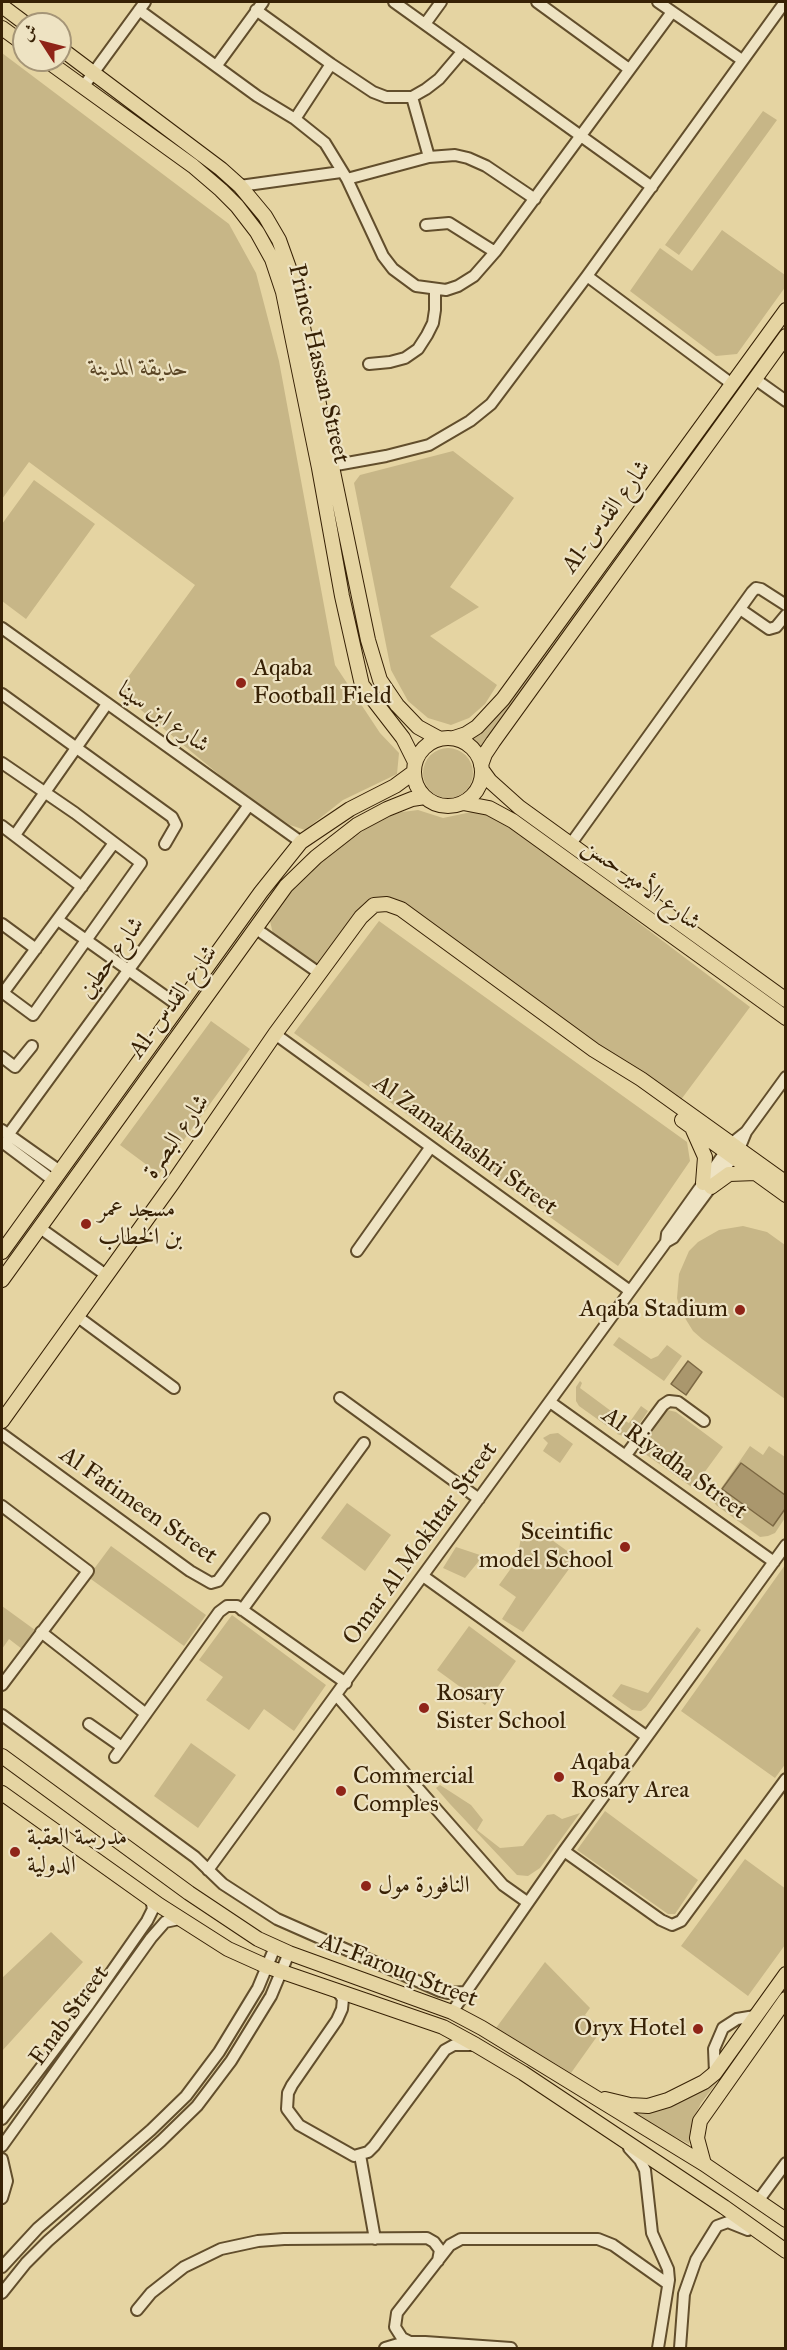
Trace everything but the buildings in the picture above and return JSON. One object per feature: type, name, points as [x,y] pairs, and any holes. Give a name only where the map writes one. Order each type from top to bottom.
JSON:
[{"type":"main road","name":"Prince Hassan Street","points":[[72,57],[221,169],[240,186],[265,216],[279,240],[293,279],[326,467],[342,596],[362,685],[403,738],[414,767]]},
{"type":"main road","name":"Prince Hassan Street","points":[[62,72],[193,166],[237,206],[257,232],[272,259],[283,292],[368,640],[380,680],[397,705],[418,727],[447,738]]},
{"type":"main road","name":"Al-شارع القدس","points":[[447,738],[466,734],[489,716],[786,310]]},
{"type":"main road","name":"Al-شارع القدس","points":[[482,768],[485,754],[493,742],[786,336]]},
{"type":"main road","points":[[624,532],[637,541]]},
{"type":"main road","points":[[447,738],[472,747],[482,768],[477,789],[463,803],[447,806],[431,802],[418,790],[414,767],[427,745],[447,738]]},
{"type":"main road","name":"Al-شارع القدس","points":[[2,1252],[261,892],[302,843],[350,809],[394,786],[414,767]]},
{"type":"main road","name":"شارع الأمير حسن","points":[[482,768],[502,793],[570,845],[786,1000]]},
{"type":"main road","name":"Al-شارع القدس","points":[[2,1280],[7,1266],[40,1228],[286,886],[324,850],[357,825],[387,809],[412,799],[425,797]]},
{"type":"main road","name":"شارع الأمير حسن","points":[[463,803],[489,808],[513,821],[786,1018]]},
{"type":"main road","name":"شارع البصرة","points":[[2,1421],[78,1317],[275,1034],[369,908],[374,905],[387,904],[401,909],[594,1050]]},
{"type":"main road","points":[[732,978],[740,966]]},
{"type":"main road","points":[[594,1050],[690,1126],[786,1183]]},
{"type":"main road","points":[[594,1050],[641,1079],[786,1195]]},
{"type":"main road","points":[[134,1070],[136,1080],[146,1081]]},
{"type":"main road","points":[[120,1089],[129,1087],[134,1091],[134,1096]]},
{"type":"main road","points":[[690,1126],[705,1157],[707,1185],[729,1174],[756,1173]]},
{"type":"main road","name":"Al-Farouq Street","points":[[2,1756],[221,1916],[258,1940],[452,2012],[704,2164],[786,2220]]},
{"type":"main road","name":"Al-Farouq Street","points":[[2,1794],[179,1919],[228,1949],[268,1967],[443,2027],[476,2045],[523,2073],[724,2207],[786,2252]]},
{"type":"main road","points":[[591,2096],[630,2105],[648,2106],[695,2088],[715,2073],[786,1974]]},
{"type":"main road","points":[[704,2164],[697,2138],[700,2121],[786,1999]]},
{"type":"street","points":[[394,2],[651,187]]},
{"type":"street","points":[[425,24],[441,2]]},
{"type":"street","points":[[537,2],[629,69]]},
{"type":"street","points":[[658,2],[742,60]]},
{"type":"street","points":[[326,467],[429,445],[470,421],[491,404],[587,276],[785,2]]},
{"type":"street","points":[[83,87],[142,6],[257,96],[295,119],[325,143],[344,176],[383,256],[393,269],[416,286],[435,290],[458,286],[474,276],[495,252],[672,12]]},
{"type":"street","points":[[217,65],[259,6],[331,64],[373,92],[386,97],[412,97],[439,79],[462,52]]},
{"type":"street","points":[[295,119],[331,64]]},
{"type":"street","points":[[412,97],[429,157]]},
{"type":"street","points":[[240,186],[344,176],[429,157],[456,155],[486,166],[535,200]]},
{"type":"street","points":[[426,225],[449,223],[495,252]]},
{"type":"street","points":[[587,276],[732,384]]},
{"type":"street","points":[[369,364],[405,358],[418,349],[433,323],[435,290]]},
{"type":"street","points":[[755,379],[786,401]]},
{"type":"street","points":[[570,845],[756,588],[786,605]]},
{"type":"street","points":[[740,609],[769,629],[776,627],[786,615]]},
{"type":"street","name":"شارع ابن سينا","points":[[2,628],[302,843]]},
{"type":"street","points":[[2,694],[76,750],[172,817],[176,825],[165,844]]},
{"type":"street","points":[[15,835],[107,704]]},
{"type":"street","points":[[2,762],[45,792],[114,843],[141,863],[33,1015],[2,992],[114,843]]},
{"type":"street","name":"شارع حطين","points":[[4,1136],[129,971],[249,805]]},
{"type":"street","points":[[2,826],[82,887]]},
{"type":"street","points":[[58,920],[178,1006]]},
{"type":"street","points":[[2,924],[36,949]]},
{"type":"street","points":[[255,928],[319,973]]},
{"type":"street","name":"Al Zamakhashri Street","points":[[275,1034],[630,1291]]},
{"type":"street","points":[[2,1058],[15,1067],[32,1046]]},
{"type":"street","name":"Omar Al Mokhtar Street","points":[[208,1870],[666,1242],[673,1238],[707,1185],[786,1077]]},
{"type":"street","points":[[4,1136],[57,1176]]},
{"type":"street","points":[[357,1251],[430,1148]]},
{"type":"street","points":[[40,1228],[106,1275]]},
{"type":"street","points":[[78,1317],[174,1389]]},
{"type":"street","points":[[340,1398],[479,1499]]},
{"type":"street","points":[[626,1455],[663,1405],[669,1401],[678,1402],[704,1421]]},
{"type":"street","name":"Al Riyadha Street","points":[[550,1402],[774,1562]]},
{"type":"street","name":"Al Fatimeen Street","points":[[2,1434],[211,1584],[218,1581],[264,1519]]},
{"type":"street","points":[[242,1610],[364,1443]]},
{"type":"street","points":[[2,1506],[88,1570],[2,1685]]},
{"type":"street","points":[[452,2012],[527,1902],[786,1545]]},
{"type":"street","points":[[423,1576],[646,1736]]},
{"type":"street","points":[[115,1757],[219,1612],[227,1606],[232,1605],[242,1610],[346,1683]]},
{"type":"street","points":[[41,1632],[146,1714]]},
{"type":"street","points":[[337,1696],[503,1885],[527,1902]]},
{"type":"street","points":[[2,1715],[185,1850],[238,1895],[296,1929],[440,1991],[465,1992]]},
{"type":"street","points":[[89,1724],[122,1748]]},
{"type":"street","points":[[564,1851],[661,1920],[672,1925],[681,1921],[786,1779]]},
{"type":"street","name":"Enab Street","points":[[2,2119],[147,1921],[153,1909],[151,1899]]},
{"type":"street","name":"Enab Street","points":[[2,2146],[151,1938],[165,1922],[179,1919]]},
{"type":"street","points":[[2,2267],[38,2228],[151,2130],[186,2096],[219,2052],[258,1988],[275,1947]]},
{"type":"street","points":[[2,2293],[26,2263],[48,2241],[197,2106],[231,2061],[272,1996],[289,1953]]},
{"type":"street","points":[[337,1989],[343,1999],[338,2020],[292,2085],[288,2093],[288,2109],[299,2125],[346,2153],[360,2156],[375,2146],[445,2050],[454,2045],[476,2045]]},
{"type":"street","points":[[615,2135],[640,2160],[645,2170],[652,2233],[668,2269],[668,2284],[658,2349]]},
{"type":"street","points":[[360,2156],[375,2239]]},
{"type":"street","points":[[2,2159],[7,2181],[2,2198]]},
{"type":"street","points":[[758,2201],[786,2163]]},
{"type":"street","points":[[681,2349],[686,2285],[696,2260],[712,2231],[717,2226],[728,2222],[736,2223],[772,2242]]},
{"type":"street","points":[[137,2310],[151,2293],[175,2273],[203,2256],[221,2249],[258,2241],[427,2238],[434,2241],[440,2250],[438,2260]]},
{"type":"street","points":[[410,2342],[402,2338],[395,2327],[397,2313],[450,2245],[461,2239],[598,2239],[613,2245],[668,2284]]},
{"type":"street","points":[[385,2349],[410,2342],[511,2349]]},
{"type":"green space","name":"حديقة المدينة","points":[[2,53],[12,61],[12,72],[27,72],[229,224],[256,273],[279,361],[335,665],[380,733],[399,753],[397,774],[343,800],[305,830],[290,825],[245,796],[118,691],[195,585],[29,462],[2,499]]},
{"type":"green space","points":[[763,111],[777,120],[679,255],[665,245]]},
{"type":"green space","points":[[722,230],[785,275],[786,286],[737,354],[716,356],[630,291],[660,248],[692,271]]},
{"type":"green space","points":[[785,319],[785,323],[768,348],[764,359],[640,528],[668,486],[668,480]]},
{"type":"green space","points":[[453,451],[514,498],[450,587],[479,607],[430,636],[497,685],[485,704],[469,718],[451,725],[428,718],[408,701],[391,670],[354,483],[360,475]]},
{"type":"green space","points":[[34,480],[95,524],[26,619],[2,601],[2,524]]},
{"type":"green space","points":[[624,543],[593,594],[483,749],[470,740],[488,724]]},
{"type":"green space","points":[[448,748],[466,755],[473,773],[466,791],[448,798],[430,791],[423,773],[430,755]]},
{"type":"green space","points":[[418,810],[443,818],[476,811],[499,817],[750,1007],[677,1105],[390,902],[368,906],[318,965],[273,934],[270,921],[287,896],[314,866],[366,829],[394,813]]},
{"type":"green space","points":[[379,921],[687,1142],[690,1161],[618,1266],[294,1033]]},
{"type":"green space","points":[[211,1021],[250,1049],[159,1174],[120,1145]]},
{"type":"green space","name":"Aqaba Stadium","points":[[743,1226],[767,1232],[785,1245],[785,1399],[693,1331],[680,1310],[677,1298],[679,1274],[689,1251],[698,1242],[719,1230]]},
{"type":"green space","points":[[619,1337],[651,1359],[658,1356],[667,1345],[682,1356],[664,1381],[613,1345]]},
{"type":"green space","points":[[580,1381],[582,1383],[580,1388],[615,1414],[607,1426],[579,1406],[576,1401],[576,1387]]},
{"type":"green space","points":[[641,1406],[648,1411],[632,1435],[617,1434],[625,1421],[629,1423]]},
{"type":"green space","points":[[668,1410],[676,1412],[723,1447],[693,1488],[641,1451],[642,1441]]},
{"type":"green space","points":[[558,1433],[573,1444],[560,1463],[543,1451],[548,1443],[543,1438]]},
{"type":"green space","points":[[750,1446],[763,1455],[769,1446],[785,1457],[785,1518],[775,1533],[768,1536],[760,1537],[716,1505],[713,1500]]},
{"type":"green space","points":[[347,1503],[391,1535],[365,1571],[321,1538]]},
{"type":"green space","points":[[524,1520],[577,1558],[523,1632],[502,1619],[516,1597],[499,1585],[517,1560]]},
{"type":"green space","points":[[111,1546],[206,1615],[184,1646],[88,1577]]},
{"type":"green space","points":[[456,1547],[483,1556],[465,1578],[443,1568]]},
{"type":"green space","points":[[785,1565],[786,1763],[775,1778],[681,1711]]},
{"type":"green space","points":[[2,1606],[35,1630],[22,1649],[9,1639],[2,1649]]},
{"type":"green space","points":[[232,1615],[326,1685],[294,1731],[264,1709],[249,1730],[206,1700],[223,1677],[199,1660]]},
{"type":"green space","points":[[469,1626],[516,1661],[485,1705],[437,1670]]},
{"type":"green space","points":[[697,1627],[701,1630],[646,1707],[641,1711],[632,1710],[612,1696],[621,1684],[648,1693]]},
{"type":"green space","points":[[191,1743],[236,1775],[198,1828],[154,1796]]},
{"type":"green space","points":[[440,1785],[471,1805],[483,1820],[477,1830],[500,1848],[523,1846],[547,1815],[554,1814],[562,1819],[580,1813],[540,1868],[528,1876],[517,1875],[436,1788]]},
{"type":"green space","points":[[605,1811],[698,1880],[675,1914],[668,1914],[577,1850]]},
{"type":"green space","points":[[745,1859],[786,1889],[785,1945],[748,1996],[681,1946]]},
{"type":"green space","points":[[51,1932],[83,1962],[2,2051],[2,1978]]},
{"type":"green space","points":[[545,1962],[590,2008],[585,2015],[603,2028],[571,2073],[496,2028]]},
{"type":"green space","points":[[714,2078],[718,2081],[701,2103],[694,2117],[689,2144],[628,2113],[642,2114],[681,2101]]},
{"type":"shaded area","points":[[688,1361],[702,1372],[686,1395],[671,1384]]},
{"type":"shaded area","points":[[741,1463],[785,1495],[785,1509],[773,1526],[722,1489]]},
{"type":"place","name":"Aqaba Football Field","points":[[241,683]]},
{"type":"place","name":"مسجد عمر بن الخطاب","points":[[86,1224]]},
{"type":"place","name":"Aqaba Stadium","points":[[740,1310]]},
{"type":"place","name":"Sceintific model School","points":[[625,1547]]},
{"type":"place","name":"Rosary Sister School","points":[[424,1708]]},
{"type":"place","name":"Aqaba Rosary Area","points":[[559,1777]]},
{"type":"place","name":"Commercial Comples","points":[[341,1791]]},
{"type":"place","name":"مدرسة العقبة الدولية","points":[[15,1852]]},
{"type":"place","name":"النافورة مول","points":[[366,1886]]},
{"type":"place","name":"Oryx Hotel","points":[[698,2029]]}]
